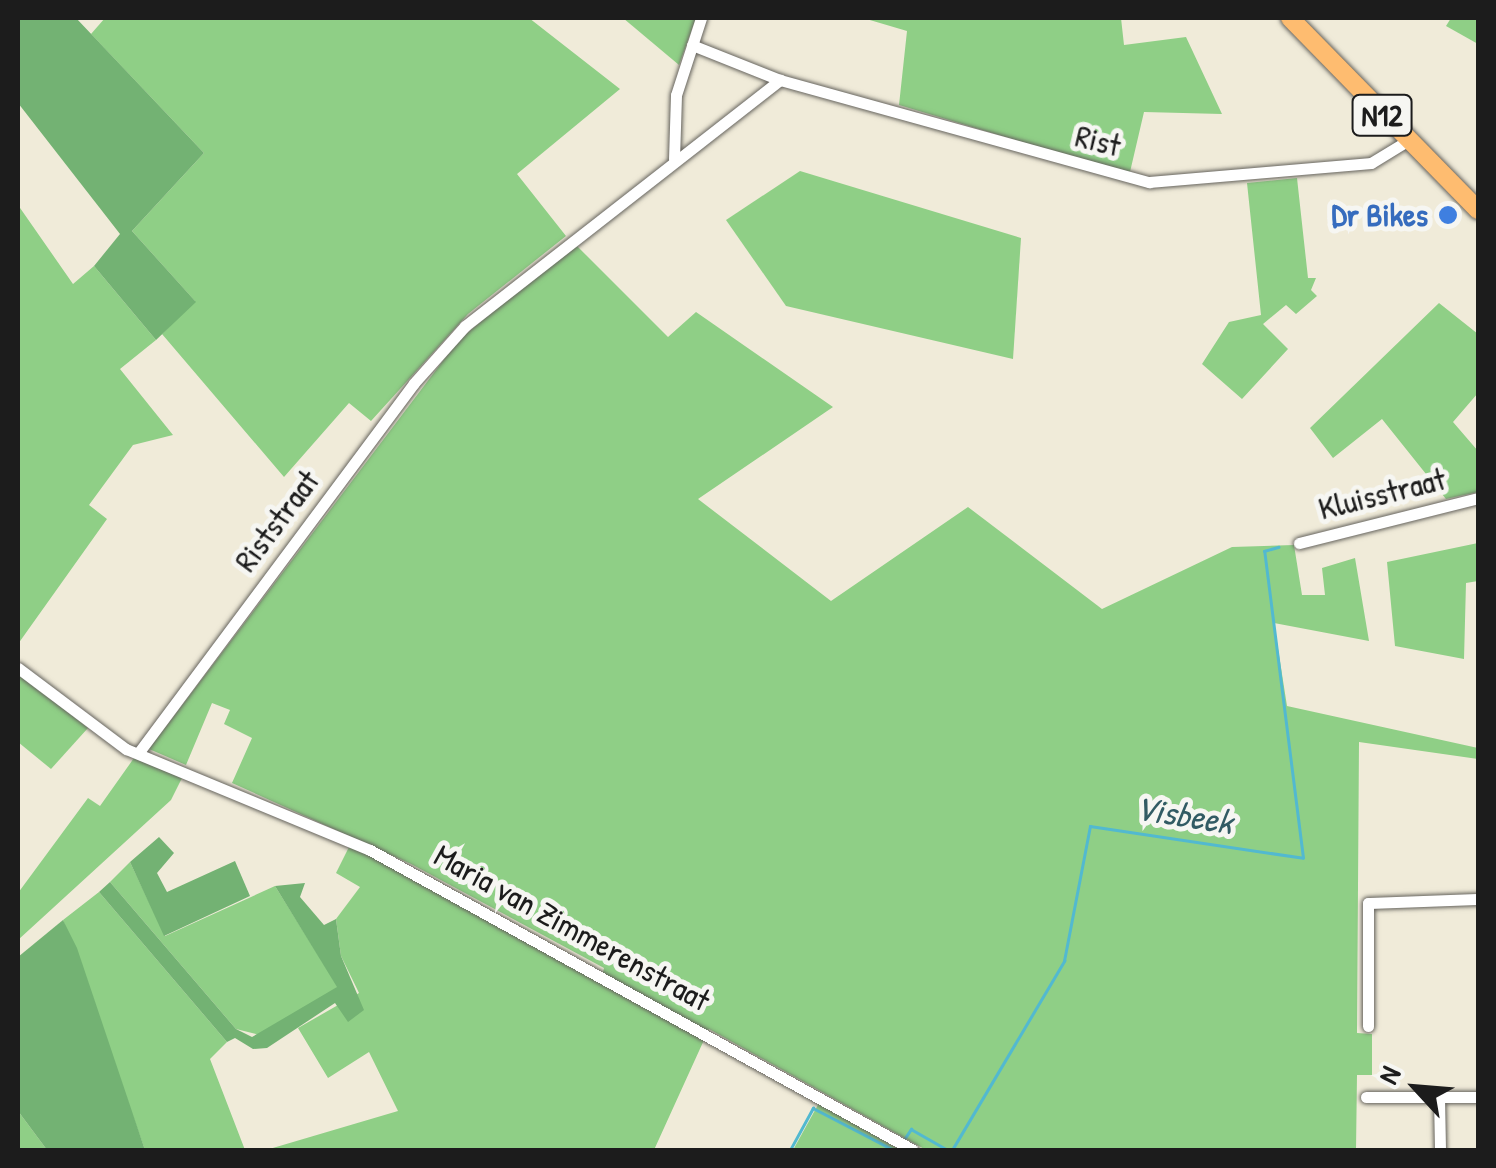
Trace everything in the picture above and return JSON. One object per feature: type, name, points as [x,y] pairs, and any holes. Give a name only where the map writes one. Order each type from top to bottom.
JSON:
[{"type":"main road","name":"N12","points":[[1290,18],[1406,141],[1478,210]]},
{"type":"street","points":[[674,159],[676,95],[701,18]]},
{"type":"street","name":"Rist","points":[[692,45],[780,80],[1149,182],[1371,162],[1406,141]]},
{"type":"street","points":[[674,159],[780,80]]},
{"type":"street","name":"Riststraat","points":[[139,752],[414,383],[465,326],[674,159]]},
{"type":"street","name":"Kluisstraat","points":[[1300,544],[1478,498]]},
{"type":"street","points":[[18,668],[100,734],[139,752]]},
{"type":"street","name":"Maria van Zimmerenstraat","points":[[139,752],[370,850],[912,1150]]},
{"type":"street","points":[[1368,1026],[1368,903],[1478,899]]},
{"type":"street","points":[[1366,1097],[1478,1096]]},
{"type":"street","points":[[1439,1097],[1440,1150]]},
{"type":"green space","points":[[18,18],[76,18],[204,153],[132,231],[196,302],[156,340],[94,266],[120,234],[18,103]]},
{"type":"green space","points":[[105,18],[529,18],[620,89],[517,174],[566,236],[468,314],[371,421],[349,403],[284,477],[162,334],[195,301],[132,231],[204,153],[91,34]]},
{"type":"green space","points":[[623,18],[696,18],[679,65]]},
{"type":"green space","points":[[863,18],[1121,18],[1124,45],[1186,37],[1222,114],[1144,112],[1130,172],[1092,163],[899,105],[907,31]]},
{"type":"green space","points":[[1451,18],[1478,18],[1478,44],[1446,26]]},
{"type":"green space","points":[[800,171],[1021,238],[1013,359],[786,306],[726,220]]},
{"type":"green space","points":[[1297,178],[1308,278],[1316,278],[1311,290],[1317,296],[1296,314],[1286,305],[1263,324],[1288,349],[1242,399],[1202,364],[1229,322],[1261,315],[1247,183]]},
{"type":"green space","points":[[18,205],[73,284],[94,266],[156,340],[120,369],[173,435],[133,445],[89,505],[107,519],[18,644]]},
{"type":"green space","points":[[574,243],[668,337],[696,312],[833,407],[698,499],[831,601],[968,507],[1102,609],[1232,547],[1294,545],[1302,595],[1325,595],[1322,568],[1355,558],[1369,641],[1274,623],[1287,706],[1478,748],[1478,759],[1359,742],[1357,1033],[1372,1034],[1372,1075],[1357,1075],[1356,1150],[926,1150],[709,1029],[654,1150],[266,1150],[398,1111],[369,1052],[328,1078],[298,1028],[359,993],[341,956],[336,919],[360,887],[336,873],[350,845],[601,980],[604,968],[411,864],[232,783],[252,738],[224,724],[230,710],[212,703],[186,765],[149,749],[458,341]]},
{"type":"green space","points":[[1439,303],[1478,334],[1478,393],[1453,422],[1478,451],[1478,492],[1446,499],[1382,419],[1333,458],[1310,428]]},
{"type":"green space","points":[[1478,543],[1478,581],[1466,583],[1464,659],[1395,646],[1387,562]]},
{"type":"green space","points":[[18,673],[88,728],[51,769],[18,742]]},
{"type":"green space","points":[[134,758],[182,778],[171,800],[18,940],[18,893],[88,798],[100,806]]},
{"type":"green space","points":[[159,837],[174,853],[157,873],[167,892],[235,861],[250,896],[164,936],[130,862]]},
{"type":"green space","points":[[130,862],[165,936],[275,886],[338,987],[264,1036],[236,1029],[110,882]]},
{"type":"green space","points":[[110,882],[236,1029],[252,1037],[337,987],[275,886],[305,883],[300,897],[324,925],[336,919],[341,956],[364,1010],[348,1022],[335,1003],[267,1048],[253,1049],[235,1038],[227,1042],[99,892]]},
{"type":"green space","points":[[99,892],[227,1042],[210,1059],[245,1150],[145,1150],[63,920]]},
{"type":"green space","points":[[63,920],[77,948],[145,1150],[47,1150],[18,1111],[18,957]]},
{"type":"green space","points":[[819,1103],[900,1150],[793,1150]]},
{"type":"green space","points":[[18,1111],[47,1150],[18,1150]]},
{"type":"waterway","name":"Visbeek","points":[[952,1150],[1064,961],[1090,826],[1303,858],[1264,551],[1278,547]]},
{"type":"waterway","name":"Visbeek","points":[[790,1150],[813,1108],[894,1150]]},
{"type":"waterway","name":"Visbeek","points":[[905,1138],[911,1129],[948,1150]]},
{"type":"place","name":"Dr Bikes","points":[[1448,215]]}]
